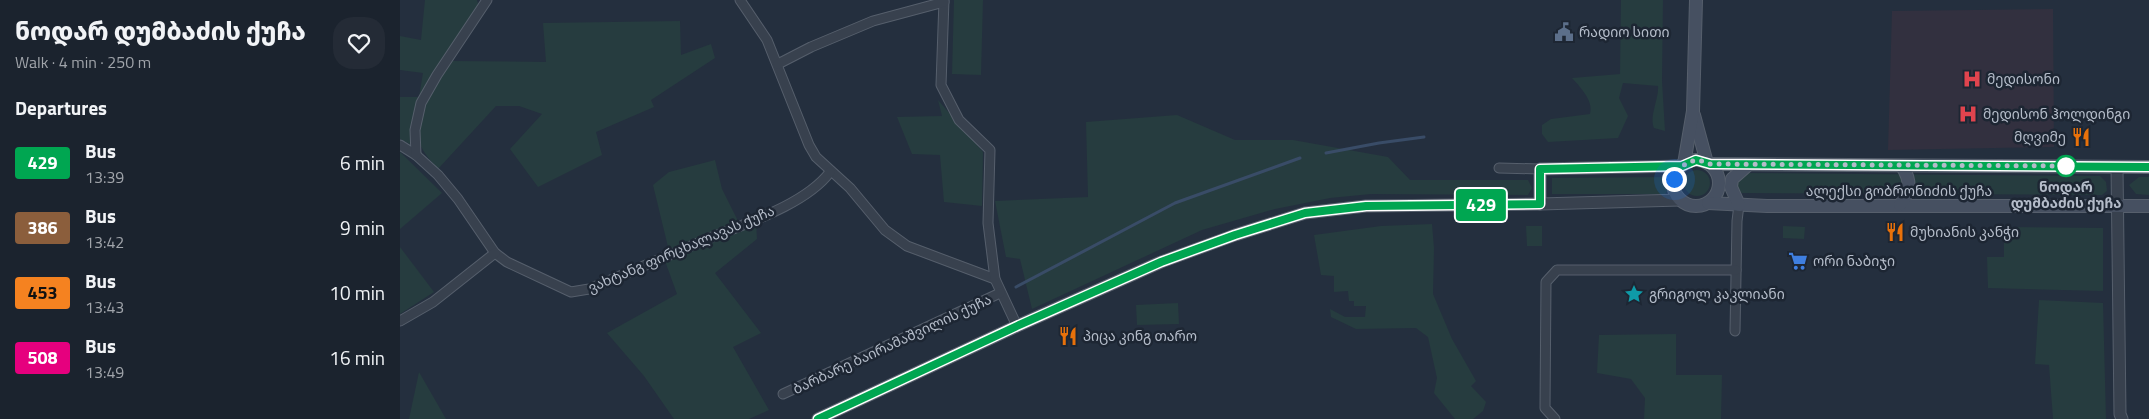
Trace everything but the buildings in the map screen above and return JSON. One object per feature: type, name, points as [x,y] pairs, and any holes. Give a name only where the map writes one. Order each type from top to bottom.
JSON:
[{"type":"main road","points":[[1683,165],[1693,111],[1696,0]]},
{"type":"main road","points":[[1693,111],[1708,164]]},
{"type":"main road","points":[[1696,160],[1708,164],[1716,171],[1719,179],[1719,189],[1715,197],[1708,203],[1691,206],[1680,200],[1674,186],[1677,172],[1683,165],[1696,160]]},
{"type":"main road","name":"ალექსი გობრონიძის ქუჩა","points":[[1708,164],[2149,167]]},
{"type":"main road","points":[[1739,205],[1731,187],[1732,178],[1748,165]]},
{"type":"main road","points":[[1900,205],[1910,190],[1910,182],[1902,166]]},
{"type":"main road","name":"ალექსი გობრონიძის ქუჩა","points":[[1708,203],[1739,205],[2149,206]]},
{"type":"street","points":[[416,155],[415,130],[421,103],[437,75],[487,0]]},
{"type":"street","points":[[740,0],[767,40],[778,64],[808,145],[816,157],[830,172],[850,188],[885,230],[907,246],[995,279]]},
{"type":"street","points":[[778,64],[811,47],[872,21],[944,1],[942,85],[959,120],[990,150],[988,223],[995,279],[1017,326]]},
{"type":"street","name":"ვახტანგ ფირცხალავას ქუჩა","points":[[400,145],[416,155],[438,175],[458,199],[495,253],[507,262],[571,292],[578,292],[765,215],[809,192],[823,181],[830,172]]},
{"type":"street","points":[[1499,168],[1540,169],[1683,165]]},
{"type":"street","points":[[2117,167],[2120,417]]},
{"type":"street","points":[[1540,169],[1540,204]]},
{"type":"street","points":[[818,419],[1017,326],[1161,262],[1235,235],[1305,213],[1366,206],[1680,200]]},
{"type":"street","points":[[1735,330],[1736,221],[1739,205]]},
{"type":"street","points":[[400,321],[433,302],[495,253]]},
{"type":"street","points":[[1555,419],[1545,408],[1544,373],[1546,282],[1557,270],[1736,270]]},
{"type":"street","name":"ბარბარე ბაირამაშვილის ქუჩა","points":[[783,394],[1000,293]]},
{"type":"shaded area","name":"მედისონი","points":[[2053,9],[2054,147],[1888,150],[1892,11]]},
{"type":"green space","points":[[425,0],[477,0],[479,7],[419,101],[410,128],[410,144],[400,139],[400,97],[419,97],[423,73],[400,70],[400,36],[421,40]]},
{"type":"green space","points":[[954,0],[983,0],[981,75],[952,74]]},
{"type":"green space","points":[[1621,0],[1663,0],[1662,81],[1665,131],[1654,128],[1653,123],[1658,86],[1623,83],[1619,98],[1628,116],[1618,138],[1548,142],[1542,134],[1542,125],[1551,119],[1590,114],[1591,109],[1588,99],[1572,78],[1620,74]]},
{"type":"green space","points":[[680,21],[681,55],[711,44],[715,58],[651,100],[654,107],[596,132],[602,155],[538,187],[510,149],[542,114],[519,106],[496,106],[438,169],[421,147],[418,132],[422,110],[426,99],[451,61],[546,62],[543,23]]},
{"type":"green space","points":[[938,100],[983,152],[982,206],[944,202],[940,155],[912,154],[897,117],[942,116]]},
{"type":"green space","points":[[1177,115],[1235,140],[1293,140],[1388,157],[1410,180],[1528,180],[1532,188],[1528,195],[1371,194],[1330,198],[1275,209],[1202,230],[1032,309],[1020,259],[1006,257],[995,201],[1088,197],[1086,122]]},
{"type":"green space","points":[[400,152],[442,193],[400,229]]},
{"type":"green space","points":[[715,160],[722,189],[738,221],[669,251],[653,185],[669,172]]},
{"type":"green space","points":[[1697,170],[1706,174],[1710,183],[1706,192],[1697,196],[1688,192],[1684,183],[1688,174]]},
{"type":"green space","points":[[1742,173],[2100,176],[2106,182],[2107,191],[2102,195],[1742,193],[1736,189],[1738,177]]},
{"type":"green space","points":[[1665,177],[1669,182],[1669,188],[1665,194],[1552,194],[1552,178]]},
{"type":"green space","points":[[2139,177],[2149,177],[2149,195],[2136,194],[2129,185]]},
{"type":"green space","points":[[756,222],[757,239],[715,273],[761,333],[733,347],[769,410],[749,419],[674,419],[644,376],[607,333],[677,294],[665,261]]},
{"type":"green space","points":[[1432,224],[1434,248],[1433,294],[1452,339],[1476,381],[1471,386],[1486,402],[1483,411],[1473,419],[1455,419],[1434,393],[1437,378],[1428,337],[1416,328],[1356,329],[1331,317],[1330,309],[1345,317],[1365,317],[1366,306],[1354,306],[1354,301],[1349,301],[1348,291],[1334,292],[1334,276],[1321,275],[1314,235],[1381,226]]},
{"type":"green space","points":[[1526,226],[1542,226],[1542,246],[1527,246]]},
{"type":"green space","points":[[1783,226],[1805,227],[1804,239],[1783,238]]},
{"type":"green space","points":[[1994,227],[2103,228],[2103,291],[1988,288],[1987,257],[2004,257],[2004,237],[1992,230]]},
{"type":"green space","points":[[400,247],[434,292],[400,314]]},
{"type":"green space","points":[[2039,300],[2103,303],[2106,419],[2053,419],[2049,365],[2035,364]]},
{"type":"green space","points":[[1178,303],[1179,324],[1137,325],[1136,305]]},
{"type":"green space","points":[[1676,334],[1676,375],[1722,375],[1721,419],[1644,419],[1645,398],[1631,379],[1597,373],[1599,335]]},
{"type":"green space","points":[[419,372],[446,419],[409,419]]},
{"type":"waterway","points":[[1326,153],[1424,137]]},
{"type":"waterway","points":[[1016,287],[1175,203],[1300,158]]},
{"type":"bus line","name":"429","points":[[818,419],[1017,326],[1161,262],[1235,235],[1305,213],[1366,206],[1540,204],[1540,169],[1682,166],[1696,160],[1710,164],[2149,167]]},
{"type":"place","name":"რადიო სითი","points":[[1564,32]]},
{"type":"place","name":"მედისონი","points":[[1972,79]]},
{"type":"place","name":"მედისონ ჰოლდინგი","points":[[1968,114]]},
{"type":"place","name":"მღვიმე","points":[[2081,137]]},
{"type":"place","name":"ნოდარ დუმბაძის ქუჩა","points":[[2066,166]]},
{"type":"place","name":"მუხიანის კანჭი","points":[[1895,232]]},
{"type":"place","name":"ორი ნაბიჯი","points":[[1798,261]]},
{"type":"place","name":"გრიგოლ კაკლიანი","points":[[1634,294]]},
{"type":"place","name":"პიცა კინგ თარო","points":[[1068,336]]},
{"type":"route","points":[[1674,179],[1682,166],[1696,160],[1710,164],[2072,166],[2066,166]]}]
